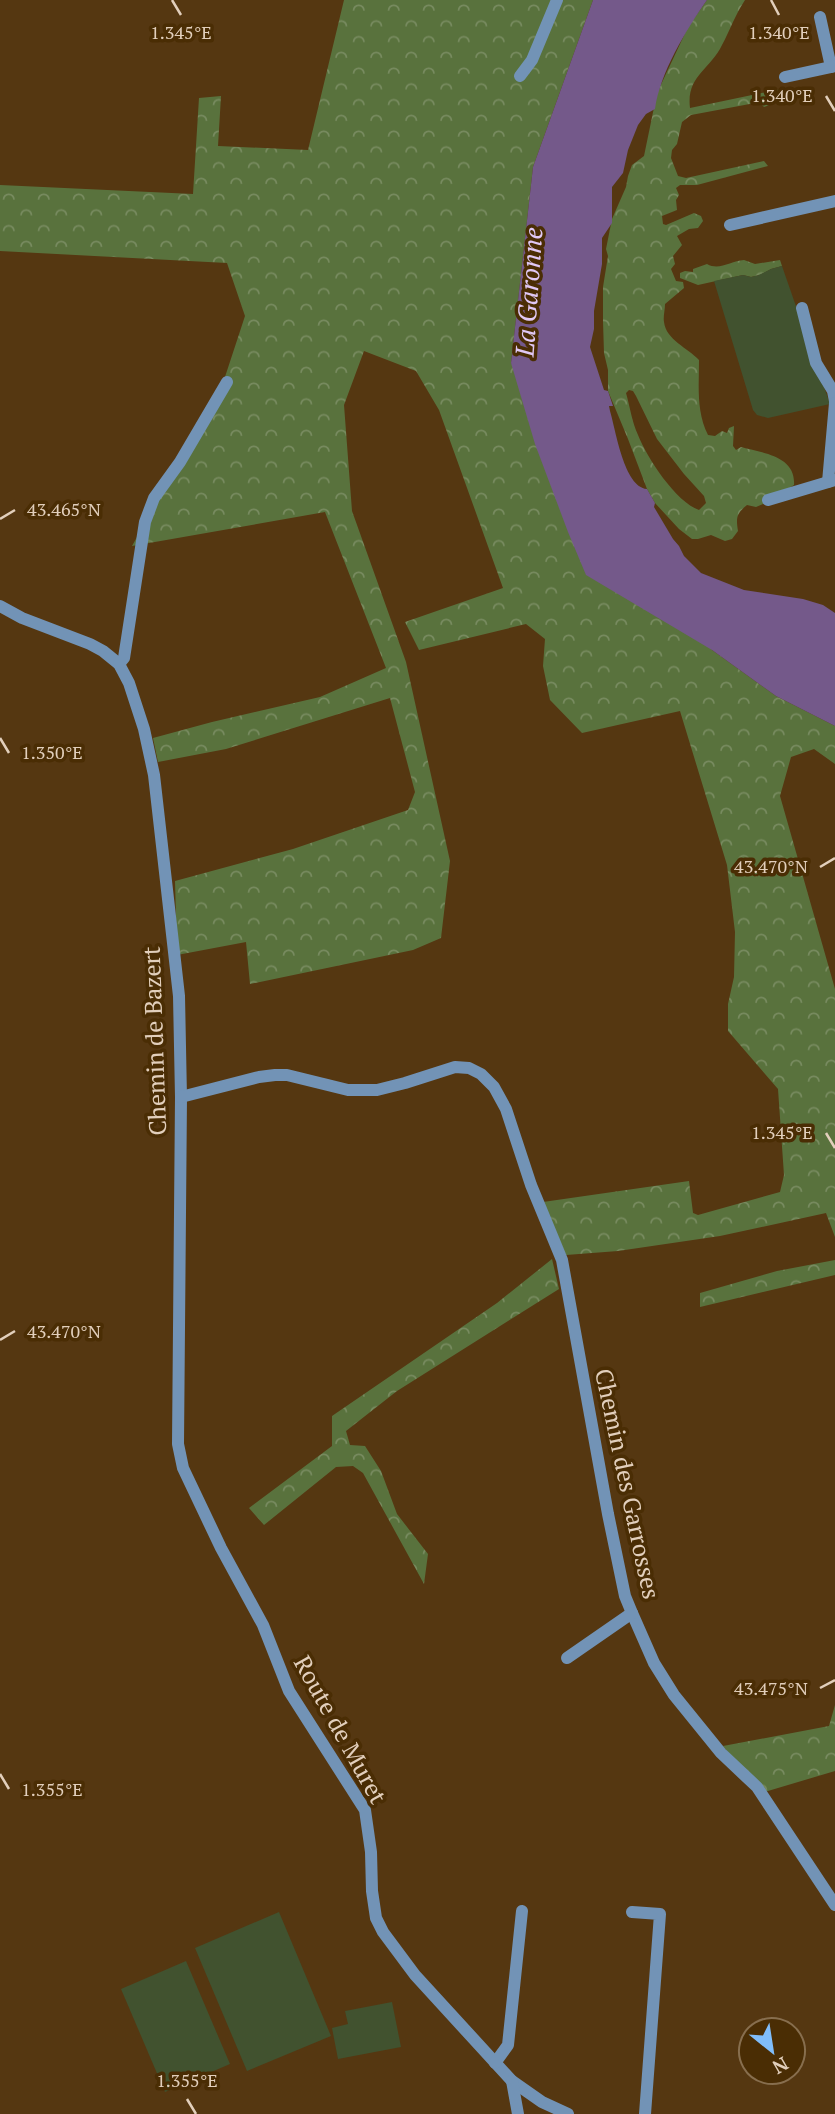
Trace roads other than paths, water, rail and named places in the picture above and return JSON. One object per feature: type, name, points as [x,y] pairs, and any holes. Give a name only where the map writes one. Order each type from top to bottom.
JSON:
[{"type":"street","points":[[520,76],[532,60],[556,0]]},
{"type":"street","points":[[785,77],[833,67],[820,17]]},
{"type":"street","points":[[730,225],[835,201]]},
{"type":"street","points":[[768,500],[831,481],[835,402],[833,391],[816,362],[802,308]]},
{"type":"street","points":[[0,606],[22,618],[90,644],[119,664],[124,658],[145,522],[154,498],[180,461],[227,382]]},
{"type":"street","name":"Chemin de Bazert","points":[[119,664],[129,683],[144,729],[154,775],[179,996],[181,1097],[178,1444],[183,1468],[221,1548]]},
{"type":"street","name":"Chemin des Garrosses","points":[[181,1097],[275,1075],[287,1075],[348,1090],[377,1090],[455,1067],[469,1068],[481,1074],[494,1087],[506,1109],[531,1185],[562,1260],[608,1514],[625,1596],[632,1613],[654,1663],[674,1695],[721,1753],[757,1787],[835,1905]]},
{"type":"street","name":"Route de Muret","points":[[221,1548],[264,1625],[289,1691],[365,1810],[372,1852],[376,1917],[383,1932],[415,1975],[512,2081],[542,2102],[568,2114]]},
{"type":"street","points":[[567,1658],[632,1613]]},
{"type":"street","points":[[495,2063],[508,2045],[522,1910]]},
{"type":"street","points":[[632,1912],[660,1913],[645,2114]]},
{"type":"street","points":[[512,2081],[517,2109]]},
{"type":"street","points":[[517,2109],[528,2093]]},
{"type":"water","name":"La Garonne","points":[[593,0],[707,0],[668,67],[655,109],[646,114],[638,125],[623,173],[612,187],[612,223],[602,238],[602,264],[590,347],[604,390],[608,391],[613,406],[609,406],[622,457],[632,479],[647,489],[655,503],[654,507],[684,556],[701,573],[744,590],[803,599],[823,605],[835,613],[835,726],[776,696],[712,650],[586,575],[535,444],[511,363],[533,167]]}]
